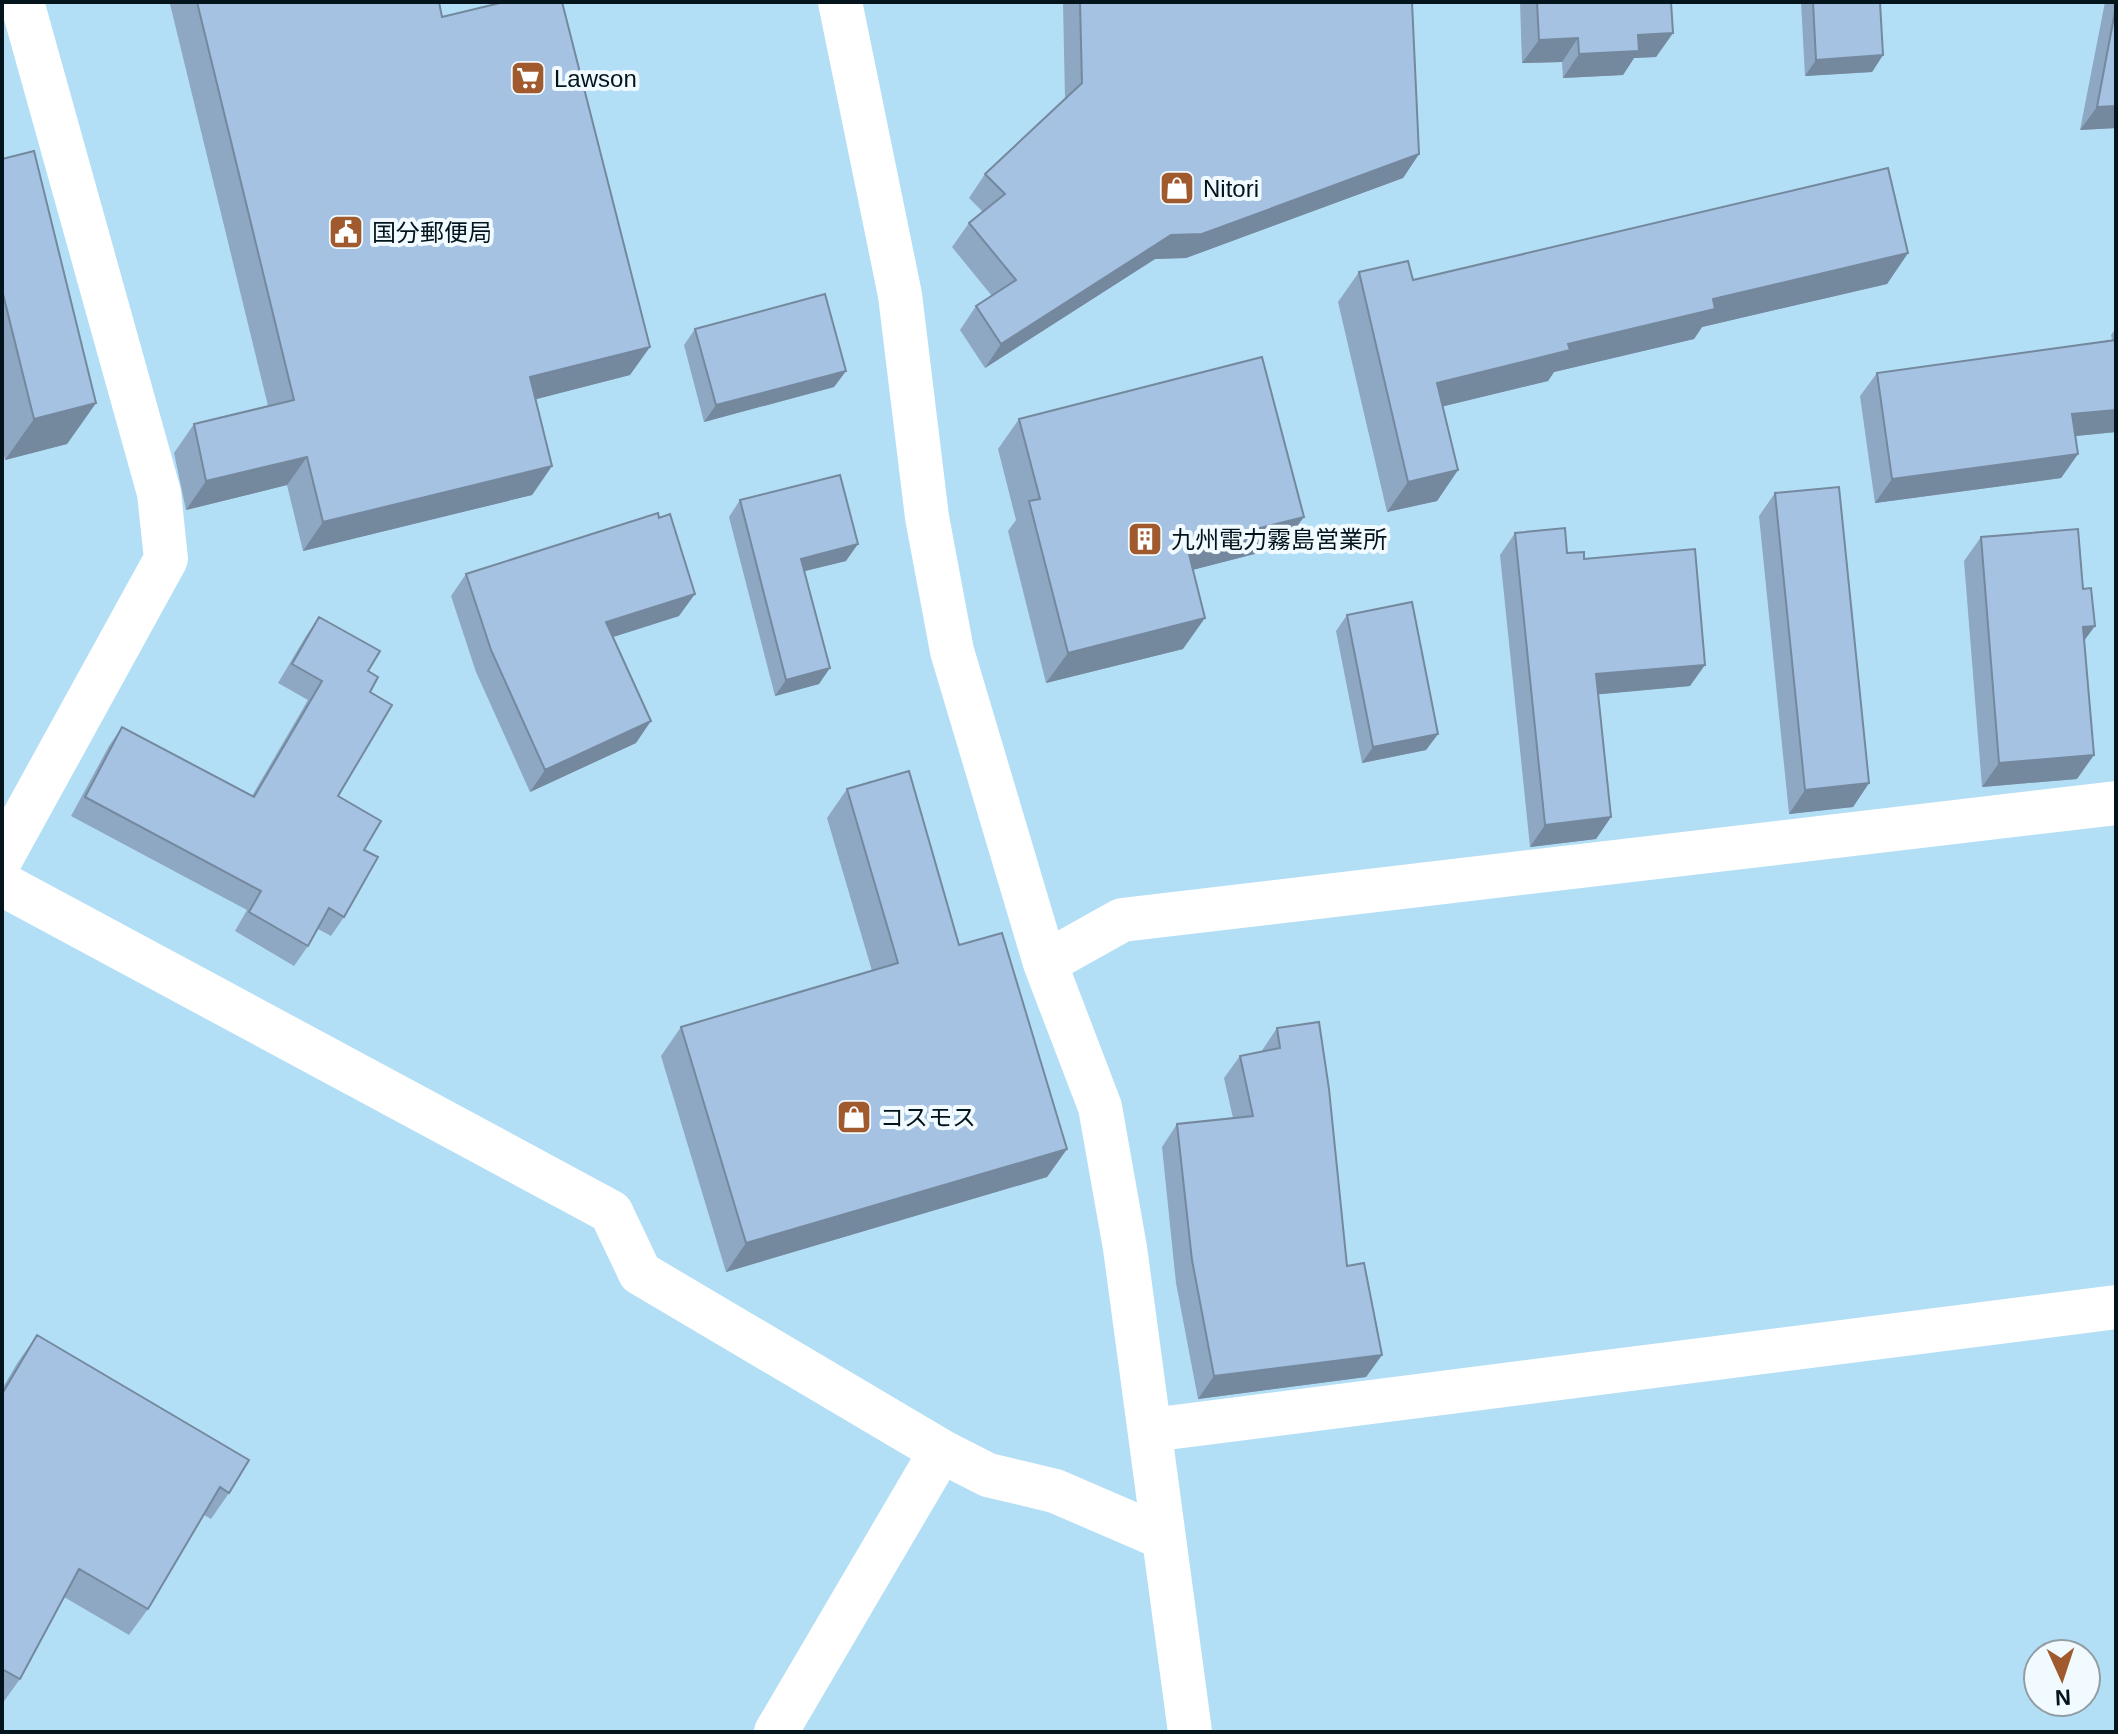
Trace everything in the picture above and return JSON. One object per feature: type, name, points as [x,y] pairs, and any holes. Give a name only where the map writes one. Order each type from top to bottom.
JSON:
[{"type":"street","points":[[2,857],[166,559],[159,493],[22,2]]},
{"type":"street","points":[[840,2],[900,295],[927,517],[952,651],[1045,963],[1100,1107],[1125,1248],[1190,1732]]},
{"type":"street","points":[[1045,963],[1122,920],[2116,803]]},
{"type":"street","points":[[2,884],[611,1212],[640,1273],[941,1451],[988,1475],[1055,1491],[1164,1538]]},
{"type":"street","points":[[1151,1430],[2116,1307]]},
{"type":"street","points":[[776,1732],[941,1451]]},
{"type":"building","name":"国分郵便局","points":[[197,2],[439,2],[442,17],[504,2],[562,2],[650,347],[530,377],[552,466],[323,522],[307,457],[206,481],[194,424],[294,400]]},
{"type":"building","name":"Nitori","points":[[1080,2],[1412,2],[1419,154],[1202,234],[1171,235],[1001,344],[976,306],[1016,280],[969,223],[1005,194],[985,174],[1082,83]]},
{"type":"building","points":[[1537,2],[1671,2],[1673,33],[1638,35],[1639,51],[1579,54],[1578,38],[1539,40]]},
{"type":"building","points":[[1813,2],[1880,2],[1883,55],[1816,60]]},
{"type":"building","points":[[2116,6],[2116,106],[2097,107]]},
{"type":"building","points":[[34,151],[96,403],[34,419],[2,290],[2,159]]},
{"type":"building","points":[[1888,168],[1908,253],[1713,299],[1715,309],[1568,344],[1570,350],[1437,383],[1458,470],[1408,482],[1359,272],[1408,261],[1413,280]]},
{"type":"building","points":[[825,294],[846,371],[716,405],[695,329]]},
{"type":"building","points":[[2116,340],[2116,410],[2072,414],[2078,454],[1892,479],[1877,373]]},
{"type":"building","name":"九州電力霧島営業所","points":[[1262,357],[1304,517],[1187,546],[1205,618],[1068,653],[1029,501],[1040,499],[1019,419]]},
{"type":"building","points":[[840,475],[858,544],[801,559],[830,668],[786,680],[740,500]]},
{"type":"building","points":[[1839,487],[1869,783],[1805,790],[1775,493]]},
{"type":"building","points":[[658,513],[659,518],[670,514],[695,594],[606,622],[651,721],[545,770],[491,650],[466,574]]},
{"type":"building","points":[[1565,528],[1567,553],[1584,552],[1584,559],[1695,549],[1705,665],[1596,674],[1611,817],[1545,825],[1515,533]]},
{"type":"building","points":[[2078,529],[2083,589],[2091,588],[2095,626],[2083,627],[2094,755],[1999,763],[1981,537]]},
{"type":"building","points":[[1412,602],[1438,734],[1373,747],[1347,615]]},
{"type":"building","points":[[319,617],[380,651],[368,671],[378,677],[370,692],[392,705],[338,796],[381,821],[364,850],[378,857],[344,917],[329,908],[308,946],[249,912],[261,891],[85,797],[122,727],[254,797],[322,681],[292,664]]},
{"type":"building","name":"コスモス","points":[[909,771],[959,945],[1002,933],[1067,1149],[746,1243],[681,1027],[898,963],[847,789]]},
{"type":"building","points":[[1319,1022],[1347,1266],[1364,1263],[1382,1355],[1214,1376],[1192,1260],[1177,1124],[1253,1116],[1240,1056],[1280,1048],[1277,1028]]},
{"type":"building","points":[[37,1335],[249,1460],[229,1493],[220,1487],[148,1609],[79,1569],[20,1679],[2,1669],[2,1394]]},
{"type":"place","name":"Lawson","points":[[528,78]]},
{"type":"place","name":"Nitori","points":[[1177,188]]},
{"type":"place","name":"国分郵便局","points":[[346,232]]},
{"type":"place","name":"九州電力霧島営業所","points":[[1145,539]]},
{"type":"place","name":"コスモス","points":[[854,1117]]}]
